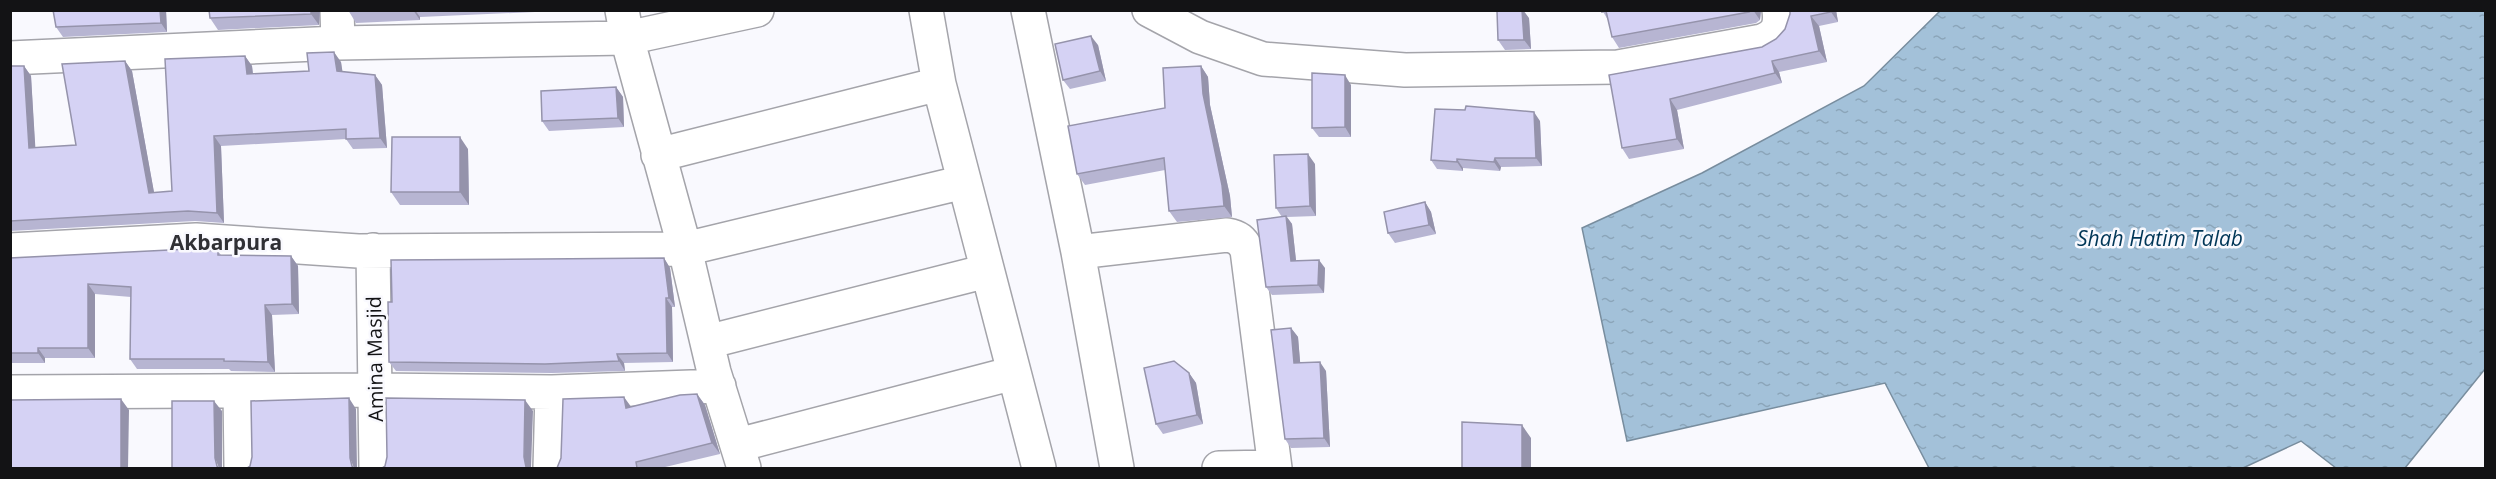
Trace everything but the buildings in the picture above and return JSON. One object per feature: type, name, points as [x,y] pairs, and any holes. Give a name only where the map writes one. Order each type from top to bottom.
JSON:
[{"type":"street","points":[[337,10],[338,43]]},
{"type":"street","points":[[10,58],[338,43],[625,24],[757,10]]},
{"type":"street","points":[[926,10],[939,84],[1039,468]]},
{"type":"street","points":[[1028,10],[1078,252],[1117,468]]},
{"type":"street","points":[[1149,10],[1200,38],[1263,59],[1405,70],[1618,67],[1762,41],[1772,37],[1778,30],[1779,10]]},
{"type":"street","points":[[625,24],[685,249],[707,342],[741,457],[1014,373]]},
{"type":"street","points":[[658,154],[939,84]]},
{"type":"street","points":[[10,250],[196,240],[373,250],[685,249],[964,182]]},
{"type":"street","points":[[1078,252],[1227,235],[1237,237],[1242,241],[1246,250],[1274,468],[1219,468]]},
{"type":"street","name":"Amina Masjid","points":[[373,250],[376,468]]},
{"type":"street","points":[[707,342],[987,271]]},
{"type":"street","points":[[10,392],[376,390],[552,392],[719,386]]},
{"type":"street","points":[[240,391],[241,468]]},
{"type":"street","points":[[550,468],[552,392]]},
{"type":"water","name":"Shah Hatim Talab","points":[[1941,10],[2485,11],[2485,369],[2405,468],[2336,468],[2301,441],[2243,468],[1929,468],[1885,383],[1627,441],[1582,228],[1702,173],[1864,86]]},
{"type":"district","name":"Akbarpura","points":[[226,243]]}]
